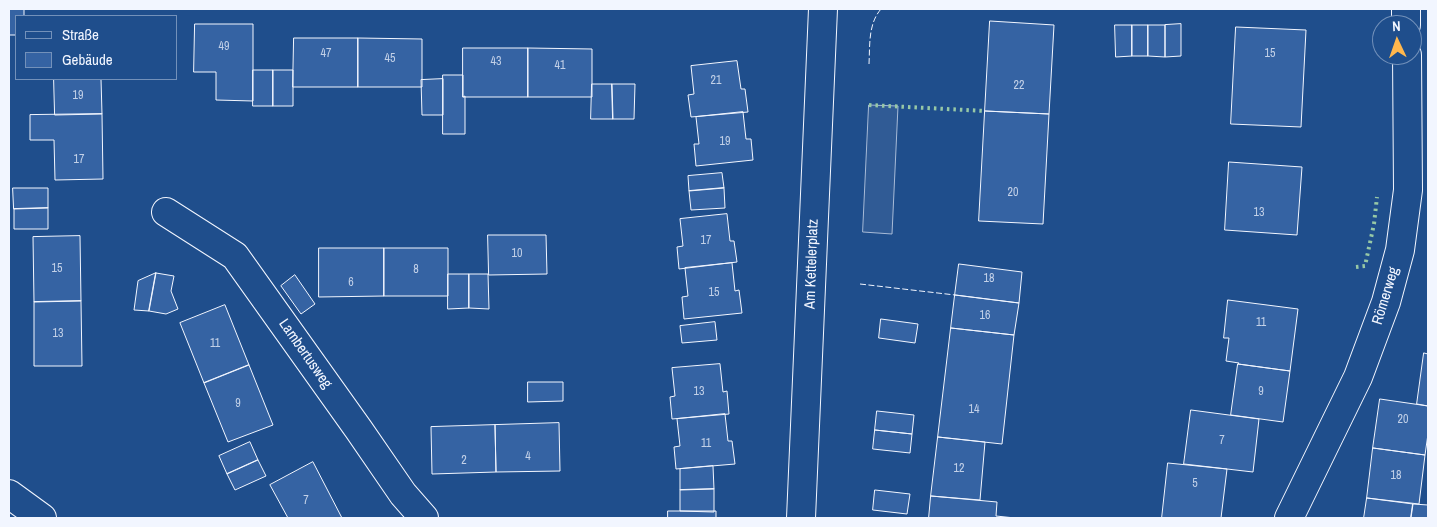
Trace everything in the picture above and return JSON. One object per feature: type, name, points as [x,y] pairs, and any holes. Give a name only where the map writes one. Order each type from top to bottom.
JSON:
[{"type":"street","name":"Am Kettelerplatz","points":[[801,518],[823,9]]},
{"type":"street","name":"Römerweg","points":[[1289,518],[1358,377],[1386,302],[1400,250],[1408,190],[1407,65]]},
{"type":"street","name":"Lambertusweg","points":[[166,212],[235,256],[403,494],[424,518]]},
{"type":"street","points":[[9,494],[42,518]]},
{"type":"shaded area","points":[[869,105],[898,106],[892,234],[863,232]]},
{"type":"building","points":[[9,9],[24,9],[24,15],[15,15],[15,35],[9,35]]},
{"type":"building","points":[[990,21],[1054,25],[1049,114],[985,111]]},
{"type":"building","points":[[195,24],[253,24],[253,101],[216,100],[216,72],[194,72]]},
{"type":"building","points":[[1181,24],[1181,56],[1165,57],[1165,25]]},
{"type":"building","points":[[1115,25],[1132,25],[1132,56],[1116,57]]},
{"type":"building","points":[[1132,25],[1148,25],[1148,56],[1132,56]]},
{"type":"building","points":[[1148,25],[1165,25],[1165,57],[1148,56]]},
{"type":"building","points":[[1236,27],[1306,30],[1301,127],[1231,124]]},
{"type":"building","points":[[294,38],[358,38],[358,87],[293,87]]},
{"type":"building","points":[[358,38],[422,39],[422,87],[358,87]]},
{"type":"building","points":[[463,48],[528,48],[528,97],[463,97]]},
{"type":"building","points":[[528,48],[592,49],[592,97],[528,97]]},
{"type":"building","points":[[737,61],[741,89],[745,89],[748,112],[691,117],[688,95],[694,94],[691,66]]},
{"type":"building","points":[[253,70],[273,70],[273,106],[253,106]]},
{"type":"building","points":[[273,70],[293,70],[293,106],[273,106]]},
{"type":"building","points":[[443,75],[463,75],[465,134],[443,134]]},
{"type":"building","points":[[443,79],[443,115],[422,115],[421,80]]},
{"type":"building","points":[[54,80],[101,80],[102,114],[55,115]]},
{"type":"building","points":[[592,84],[612,84],[613,119],[591,119]]},
{"type":"building","points":[[612,84],[635,84],[634,119],[613,119]]},
{"type":"building","points":[[985,111],[1049,114],[1043,224],[979,221]]},
{"type":"building","points":[[743,112],[746,139],[751,139],[753,160],[696,166],[694,144],[699,144],[696,117]]},
{"type":"building","points":[[102,114],[103,179],[55,180],[54,140],[30,140],[30,115]]},
{"type":"building","points":[[1229,162],[1302,167],[1297,235],[1225,230]]},
{"type":"building","points":[[722,173],[724,188],[689,191],[688,176]]},
{"type":"building","points":[[13,188],[48,188],[48,208],[14,209]]},
{"type":"building","points":[[724,188],[725,208],[691,210],[689,191]]},
{"type":"building","points":[[48,208],[48,229],[14,229],[14,209]]},
{"type":"building","points":[[727,214],[730,241],[734,241],[737,262],[679,269],[677,247],[683,246],[680,219]]},
{"type":"building","points":[[488,235],[546,235],[547,274],[489,275]]},
{"type":"building","points":[[80,236],[81,301],[34,302],[33,237]]},
{"type":"building","points":[[319,248],[384,248],[384,296],[319,297]]},
{"type":"building","points":[[384,248],[448,248],[448,296],[384,296]]},
{"type":"building","points":[[732,263],[735,291],[739,290],[742,313],[684,319],[682,297],[688,296],[685,268]]},
{"type":"building","points":[[959,264],[1022,272],[1019,303],[955,295]]},
{"type":"building","points":[[156,273],[149,311],[134,310],[138,281]]},
{"type":"building","points":[[156,273],[174,276],[171,291],[178,309],[166,314],[149,311]]},
{"type":"building","points":[[448,274],[469,274],[469,308],[448,309]]},
{"type":"building","points":[[469,274],[488,274],[489,309],[469,308]]},
{"type":"building","points":[[295,275],[315,304],[301,314],[281,286]]},
{"type":"building","points":[[955,295],[1019,303],[1014,335],[951,328]]},
{"type":"building","points":[[1228,300],[1298,309],[1290,371],[1226,361],[1229,338],[1224,338]]},
{"type":"building","points":[[81,301],[82,366],[34,366],[34,302]]},
{"type":"building","points":[[225,305],[249,365],[204,383],[180,323]]},
{"type":"building","points":[[881,319],[918,324],[915,343],[879,338]]},
{"type":"building","points":[[715,322],[717,340],[682,343],[680,326]]},
{"type":"building","points":[[951,328],[1014,335],[1002,444],[938,437]]},
{"type":"building","points":[[1424,353],[1428,354],[1428,406],[1417,404]]},
{"type":"building","points":[[720,364],[723,392],[727,391],[729,414],[672,419],[670,397],[675,396],[672,368]]},
{"type":"building","points":[[1238,364],[1290,371],[1283,422],[1231,415]]},
{"type":"building","points":[[249,365],[273,425],[228,442],[204,383]]},
{"type":"building","points":[[528,382],[563,382],[563,401],[528,402]]},
{"type":"building","points":[[1380,399],[1428,406],[1428,434],[1425,455],[1373,448]]},
{"type":"building","points":[[1191,410],[1259,419],[1253,472],[1184,464]]},
{"type":"building","points":[[877,411],[914,415],[912,434],[875,430]]},
{"type":"building","points":[[725,414],[728,441],[732,441],[735,464],[676,469],[674,447],[680,446],[677,419]]},
{"type":"building","points":[[559,423],[560,471],[496,472],[495,425]]},
{"type":"building","points":[[495,425],[496,472],[432,474],[431,427]]},
{"type":"building","points":[[875,430],[912,434],[910,453],[873,449]]},
{"type":"building","points":[[938,437],[985,442],[980,500],[931,496]]},
{"type":"building","points":[[250,442],[258,460],[227,474],[219,456]]},
{"type":"building","points":[[1373,448],[1425,455],[1419,504],[1367,498]]},
{"type":"building","points":[[258,460],[266,476],[235,490],[227,474]]},
{"type":"building","points":[[313,462],[342,518],[288,518],[270,485]]},
{"type":"building","points":[[1168,463],[1227,469],[1221,518],[1162,518]]},
{"type":"building","points":[[713,466],[714,489],[680,490],[680,469]]},
{"type":"building","points":[[714,489],[714,512],[680,511],[680,490]]},
{"type":"building","points":[[875,490],[910,494],[907,514],[873,510]]},
{"type":"building","points":[[931,496],[997,502],[996,516],[1015,518],[929,518]]},
{"type":"building","points":[[1367,498],[1413,504],[1411,518],[1364,518]]},
{"type":"building","points":[[1413,504],[1428,505],[1428,518],[1411,518]]},
{"type":"building","points":[[668,511],[716,511],[716,518],[668,518]]},
{"type":"hedge","points":[[869,105],[985,111]]},
{"type":"hedge","points":[[1356,267],[1365,266],[1374,224],[1377,197]]},
{"type":"fence","points":[[869,64],[872,28],[881,9]]},
{"type":"fence","points":[[860,284],[955,295]]}]
